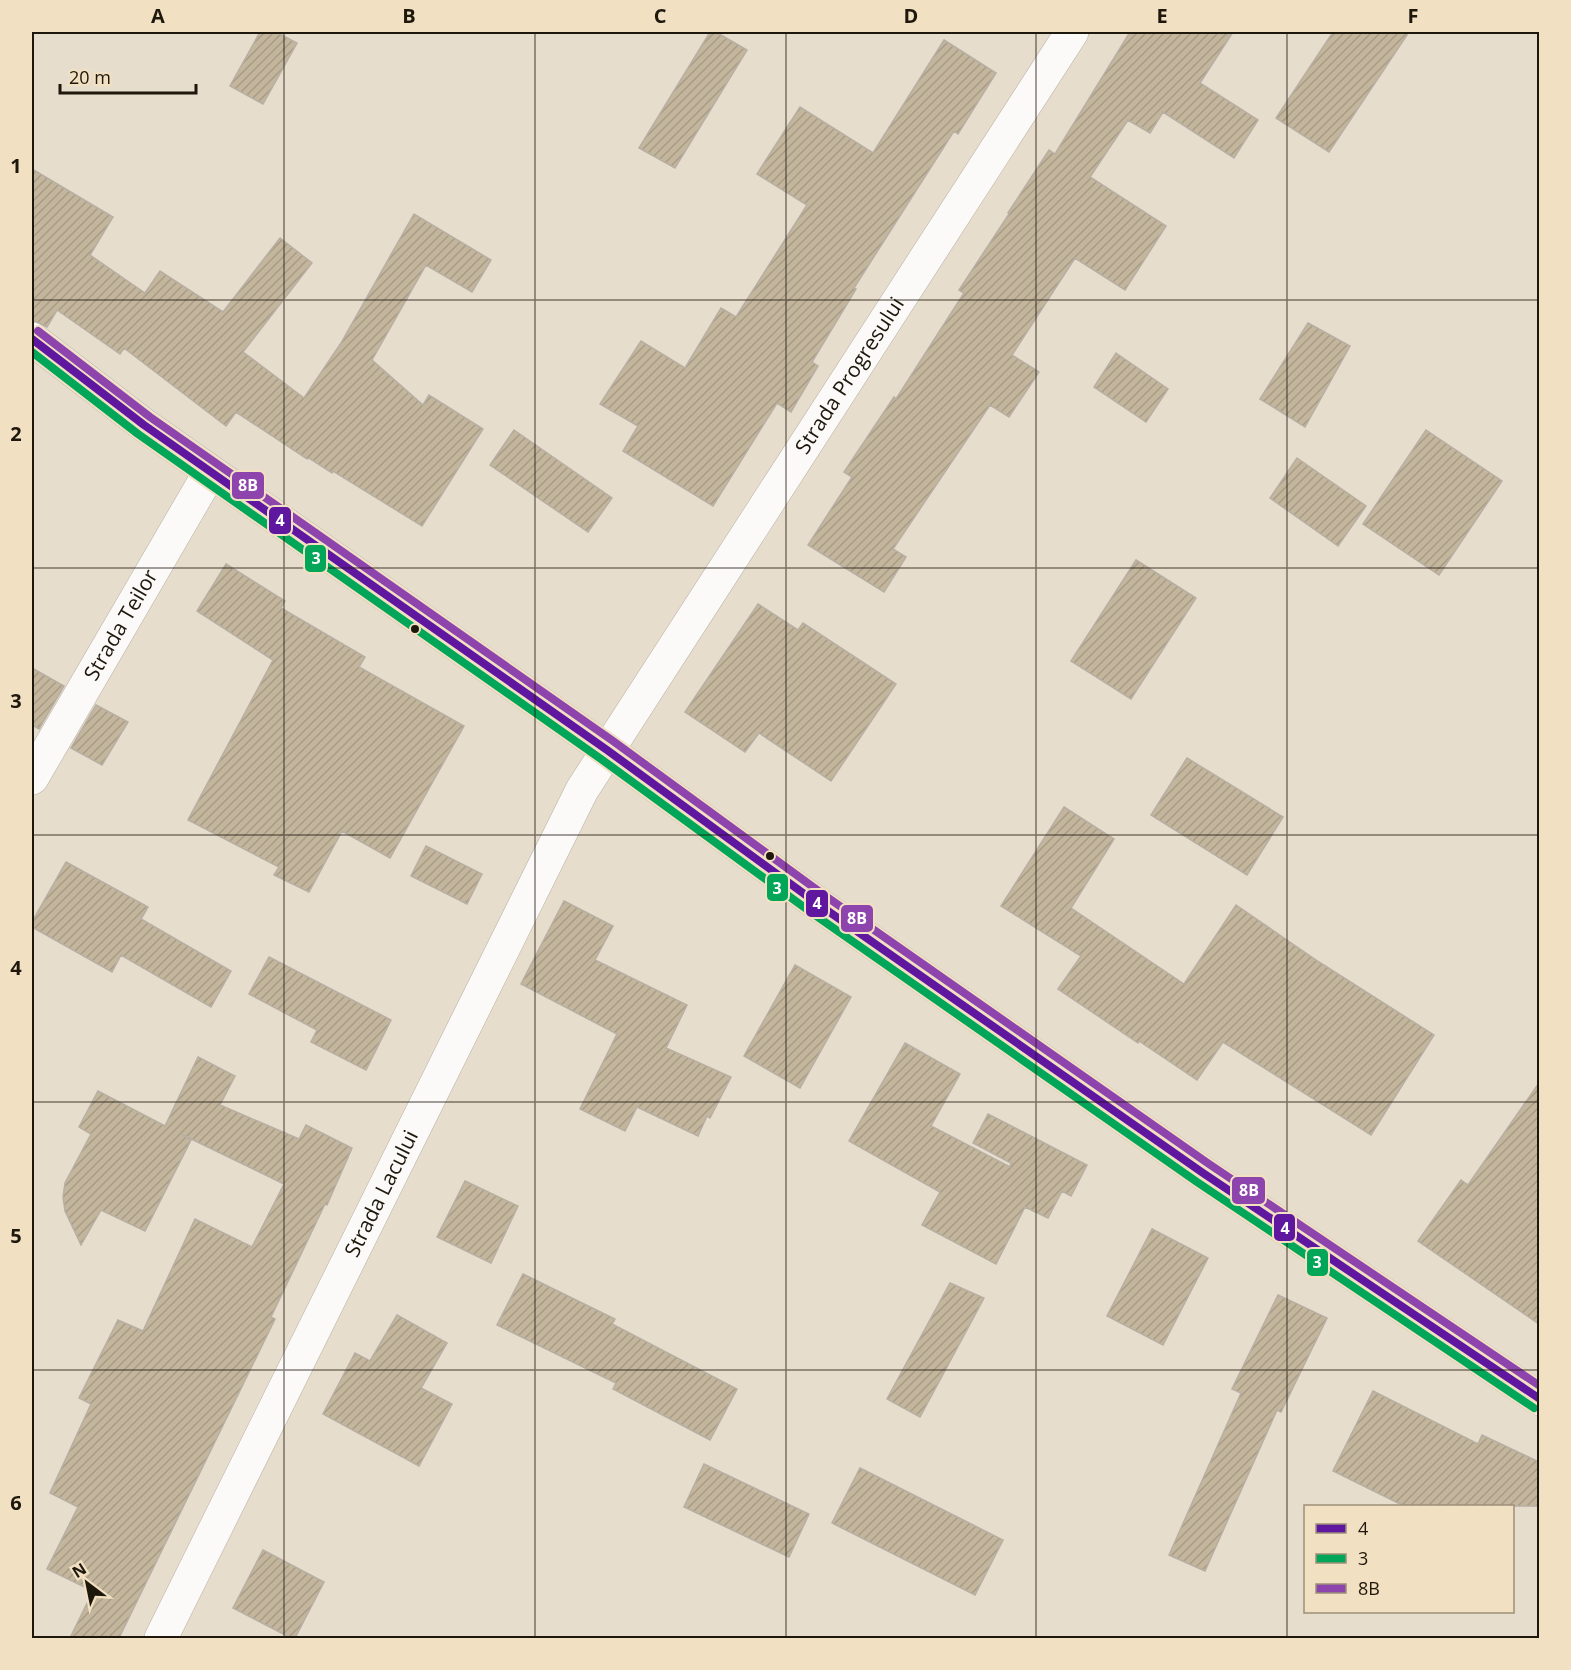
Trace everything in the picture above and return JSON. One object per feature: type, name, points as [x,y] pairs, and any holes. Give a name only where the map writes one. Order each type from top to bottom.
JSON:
[{"type":"street","name":"Strada Progresului","points":[[607,750],[1072,32]]},
{"type":"street","points":[[32,339],[144,426],[607,750],[818,904],[1203,1173],[1539,1399]]},
{"type":"street","name":"Strada Teilor","points":[[32,778],[210,472]]},
{"type":"street","name":"Strada Lacului","points":[[161,1638],[571,811],[607,750]]},
{"type":"building","points":[[260,32],[276,32],[297,43],[263,104],[230,86]]},
{"type":"building","points":[[710,32],[716,32],[747,50],[675,168],[639,148]]},
{"type":"building","points":[[1130,32],[1233,32],[1200,83],[1258,120],[1234,158],[1163,112],[1150,133],[1128,120],[1090,177],[1166,226],[1125,290],[1075,258],[1012,355],[1039,372],[1009,417],[990,405],[893,549],[906,557],[884,592],[808,545],[852,477],[844,472],[894,397],[896,399],[964,293],[959,290],[1008,213],[1049,150],[1055,154]]},
{"type":"building","points":[[1333,32],[1409,32],[1329,152],[1276,118]]},
{"type":"building","points":[[944,40],[996,73],[958,134],[954,131],[854,288],[856,289],[812,362],[818,366],[791,412],[777,403],[713,506],[623,451],[638,426],[600,404],[641,341],[685,368],[721,308],[736,317],[807,205],[757,174],[800,107],[873,153]]},
{"type":"building","points":[[32,169],[113,217],[90,255],[145,293],[160,271],[223,312],[280,238],[312,263],[243,352],[304,398],[341,343],[414,214],[491,260],[472,292],[426,265],[372,360],[423,405],[429,395],[483,429],[422,526],[333,471],[332,473],[309,458],[307,459],[236,412],[226,426],[124,348],[120,354],[57,310],[47,327],[32,321]]},
{"type":"building","points":[[1308,323],[1350,346],[1305,427],[1260,399]]},
{"type":"building","points":[[1116,353],[1168,389],[1146,422],[1094,387]]},
{"type":"building","points":[[514,430],[612,498],[588,532],[490,465]]},
{"type":"building","points":[[1426,430],[1502,481],[1439,575],[1363,524]]},
{"type":"building","points":[[1297,458],[1366,506],[1338,546],[1270,498]]},
{"type":"building","points":[[1136,560],[1196,598],[1131,699],[1071,661]]},
{"type":"building","points":[[226,564],[285,601],[281,608],[365,657],[359,667],[464,726],[390,858],[342,831],[309,892],[274,875],[279,867],[188,820],[273,660],[197,611]]},
{"type":"building","points":[[758,604],[798,630],[803,623],[896,684],[831,781],[759,733],[745,752],[685,712]]},
{"type":"building","points":[[32,668],[64,686],[39,729],[32,725]]},
{"type":"building","points":[[96,705],[128,722],[102,765],[71,748]]},
{"type":"building","points":[[1187,758],[1283,817],[1247,875],[1151,815]]},
{"type":"building","points":[[1064,807],[1114,839],[1071,908],[1184,984],[1236,905],[1319,962],[1434,1035],[1371,1135],[1223,1042],[1197,1080],[1058,989],[1081,956],[1001,906]]},
{"type":"building","points":[[426,846],[482,874],[467,904],[411,876]]},
{"type":"building","points":[[66,862],[148,907],[141,919],[231,971],[211,1007],[121,955],[112,972],[32,927],[32,922]]},
{"type":"building","points":[[564,901],[613,926],[595,960],[687,1005],[666,1048],[731,1077],[710,1118],[707,1116],[698,1136],[637,1107],[625,1131],[580,1109],[617,1034],[521,984]]},
{"type":"building","points":[[269,957],[391,1020],[366,1070],[311,1042],[317,1030],[249,994]]},
{"type":"building","points":[[795,965],[851,997],[800,1088],[744,1056]]},
{"type":"building","points":[[905,1043],[960,1074],[931,1126],[1010,1167],[1011,1163],[973,1143],[988,1114],[1087,1165],[1071,1196],[1062,1191],[1048,1218],[1025,1207],[996,1264],[922,1225],[940,1192],[849,1141]]},
{"type":"building","points":[[198,1057],[235,1076],[220,1105],[299,1139],[306,1125],[352,1148],[327,1205],[325,1204],[271,1317],[275,1319],[119,1638],[70,1638],[93,1591],[47,1569],[78,1507],[50,1493],[91,1404],[79,1398],[118,1320],[143,1331],[195,1219],[252,1247],[284,1184],[181,1134],[191,1140],[145,1231],[101,1210],[81,1245],[65,1211],[63,1197],[65,1183],[91,1134],[79,1127],[98,1091],[165,1126]]},
{"type":"building","points":[[1539,1083],[1539,1324],[1418,1241],[1461,1180],[1468,1185]]},
{"type":"building","points":[[465,1181],[518,1206],[491,1263],[437,1237]]},
{"type":"building","points":[[1152,1229],[1208,1258],[1163,1345],[1107,1316]]},
{"type":"building","points":[[523,1274],[615,1319],[612,1324],[737,1389],[710,1440],[613,1389],[616,1383],[497,1325]]},
{"type":"building","points":[[950,1283],[984,1298],[920,1417],[887,1399]]},
{"type":"building","points":[[1278,1295],[1327,1318],[1281,1412],[1277,1410],[1205,1571],[1169,1555],[1241,1393],[1232,1389]]},
{"type":"building","points":[[397,1315],[447,1343],[421,1388],[452,1404],[419,1466],[323,1414],[355,1353],[370,1361]]},
{"type":"building","points":[[1373,1391],[1478,1444],[1482,1435],[1539,1462],[1539,1506],[1402,1505],[1333,1471]]},
{"type":"building","points":[[704,1464],[809,1514],[789,1557],[684,1507]]},
{"type":"building","points":[[860,1468],[1003,1540],[975,1595],[832,1523]]},
{"type":"building","points":[[263,1550],[324,1582],[295,1638],[233,1608]]},
{"type":"transit line","name":"8B","points":[[38,331],[150,417],[613,741],[824,895],[1209,1164],[1540,1386]]},
{"type":"transit line","name":"4","points":[[32,339],[144,425],[607,750],[818,904],[1203,1173],[1540,1399]]},
{"type":"transit line","name":"3","points":[[32,352],[138,434],[601,759],[812,913],[1197,1182],[1534,1408]]}]
